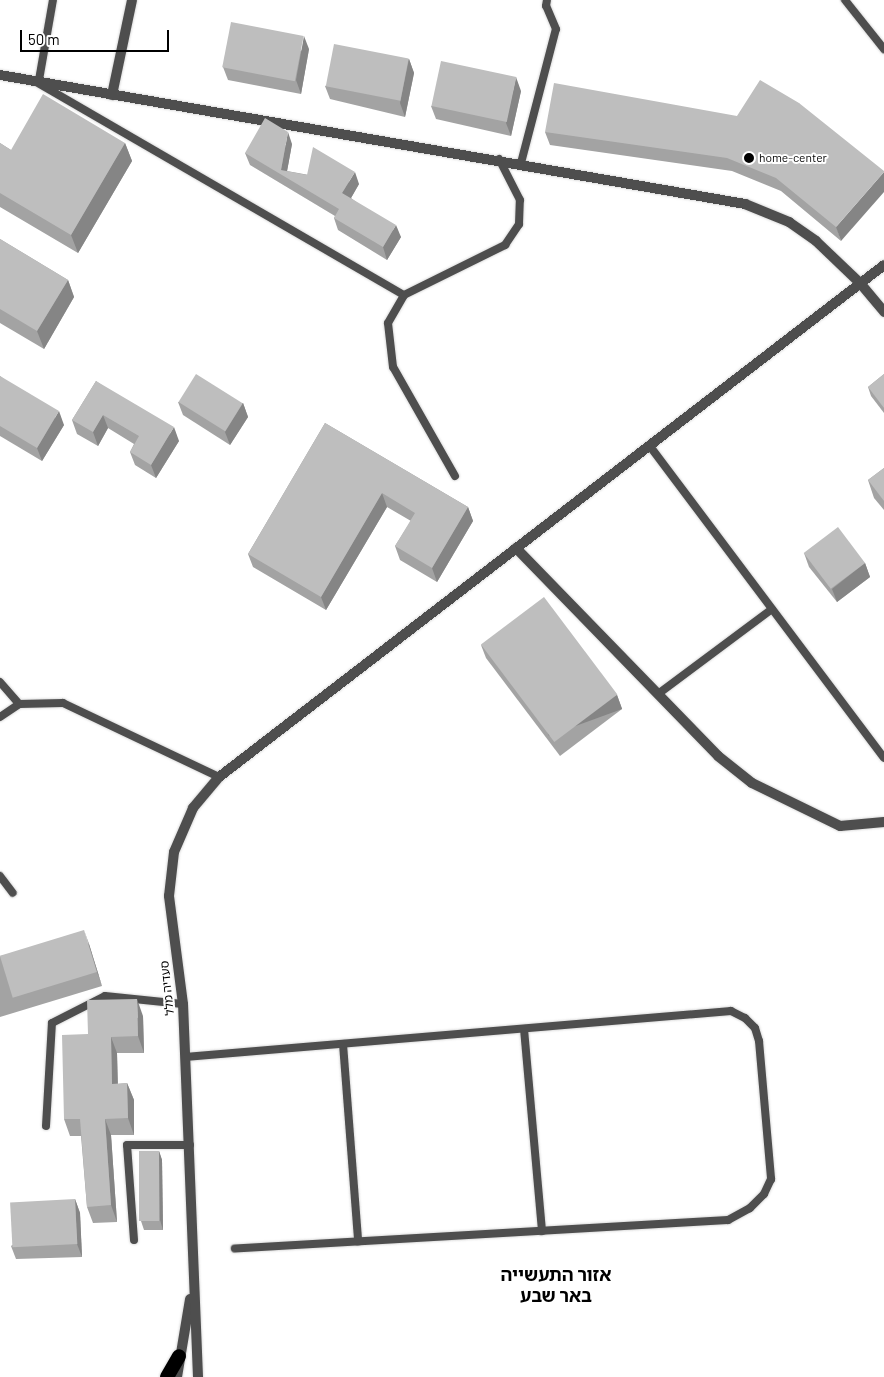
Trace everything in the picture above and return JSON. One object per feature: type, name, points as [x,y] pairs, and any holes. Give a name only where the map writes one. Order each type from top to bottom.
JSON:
[{"type":"highway","points":[[167,1377],[179,1356]]},
{"type":"street","points":[[112,95],[132,0]]},
{"type":"street","points":[[0,75],[499,159],[745,204],[789,222],[816,241],[860,283],[884,312]]},
{"type":"street","name":"סעדיה מלל","points":[[198,1377],[193,1284],[186,1057],[182,1004],[169,896],[174,852],[193,808],[219,776],[884,265]]},
{"type":"street","points":[[516,548],[718,756],[752,783],[840,826],[884,822]]},
{"type":"street","name":"סעדיה מלל","points":[[177,1377],[179,1356],[193,1284]]},
{"type":"lane","points":[[53,0],[35,80],[404,295]]},
{"type":"lane","points":[[521,164],[556,29],[546,6],[547,0]]},
{"type":"lane","points":[[844,0],[884,49]]},
{"type":"lane","points":[[454,476],[393,367],[388,323],[404,295],[505,245],[515,231],[519,224],[520,200],[499,159]]},
{"type":"lane","points":[[649,445],[884,758]]},
{"type":"lane","points":[[658,694],[772,609]]},
{"type":"lane","points":[[0,682],[19,704]]},
{"type":"lane","points":[[0,717],[19,704],[63,704],[219,776]]},
{"type":"lane","points":[[0,876],[14,893]]},
{"type":"lane","points":[[46,1126],[52,1023],[105,996],[182,1004]]},
{"type":"lane","points":[[186,1057],[731,1011],[745,1018],[755,1028],[759,1041],[771,1179],[764,1194],[750,1208],[728,1220],[235,1248]]},
{"type":"lane","points":[[524,1029],[542,1231]]},
{"type":"lane","points":[[343,1044],[358,1241]]},
{"type":"lane","points":[[134,1240],[127,1145],[190,1145]]},
{"type":"building","points":[[231,22],[304,36],[295,81],[222,67]]},
{"type":"building","points":[[334,44],[409,59],[400,101],[326,86]]},
{"type":"building","points":[[441,61],[516,77],[507,122],[431,106]]},
{"type":"building","name":"home-center","points":[[760,80],[799,103],[884,171],[836,227],[776,178],[727,158],[545,132],[554,83],[737,116]]},
{"type":"building","points":[[43,94],[125,143],[71,235],[0,193],[0,143],[11,150]]},
{"type":"building","points":[[265,118],[288,132],[281,170],[307,175],[313,147],[355,172],[342,193],[396,225],[383,247],[334,218],[339,209],[245,153]]},
{"type":"building","points":[[0,239],[68,280],[37,331],[0,309]]},
{"type":"building","points":[[196,374],[243,403],[225,431],[179,402]]},
{"type":"building","points":[[884,374],[884,408],[868,387]]},
{"type":"building","points":[[0,376],[59,411],[37,448],[0,426]]},
{"type":"building","points":[[96,381],[174,427],[151,465],[130,452],[139,436],[103,415],[93,432],[72,420]]},
{"type":"building","points":[[325,423],[468,507],[432,568],[395,546],[415,513],[382,493],[321,597],[248,554]]},
{"type":"building","points":[[884,468],[884,501],[868,480]]},
{"type":"building","points":[[838,527],[865,563],[831,589],[804,553]]},
{"type":"building","points":[[544,597],[617,694],[554,742],[481,645]]},
{"type":"building","points":[[84,930],[97,972],[13,998],[0,956]]},
{"type":"building","points":[[137,999],[138,1036],[111,1037],[112,1084],[127,1083],[128,1118],[105,1119],[111,1205],[87,1207],[80,1119],[64,1119],[62,1035],[88,1034],[87,1000]]},
{"type":"building","points":[[139,1151],[159,1151],[159,1221],[139,1221]]},
{"type":"building","points":[[75,1199],[77,1244],[12,1247],[10,1202]]},
{"type":"place","name":"home-center","points":[[749,158]]},
{"type":"district","name":"אזור התעשייה באר שבע","points":[[556,1285]]}]
